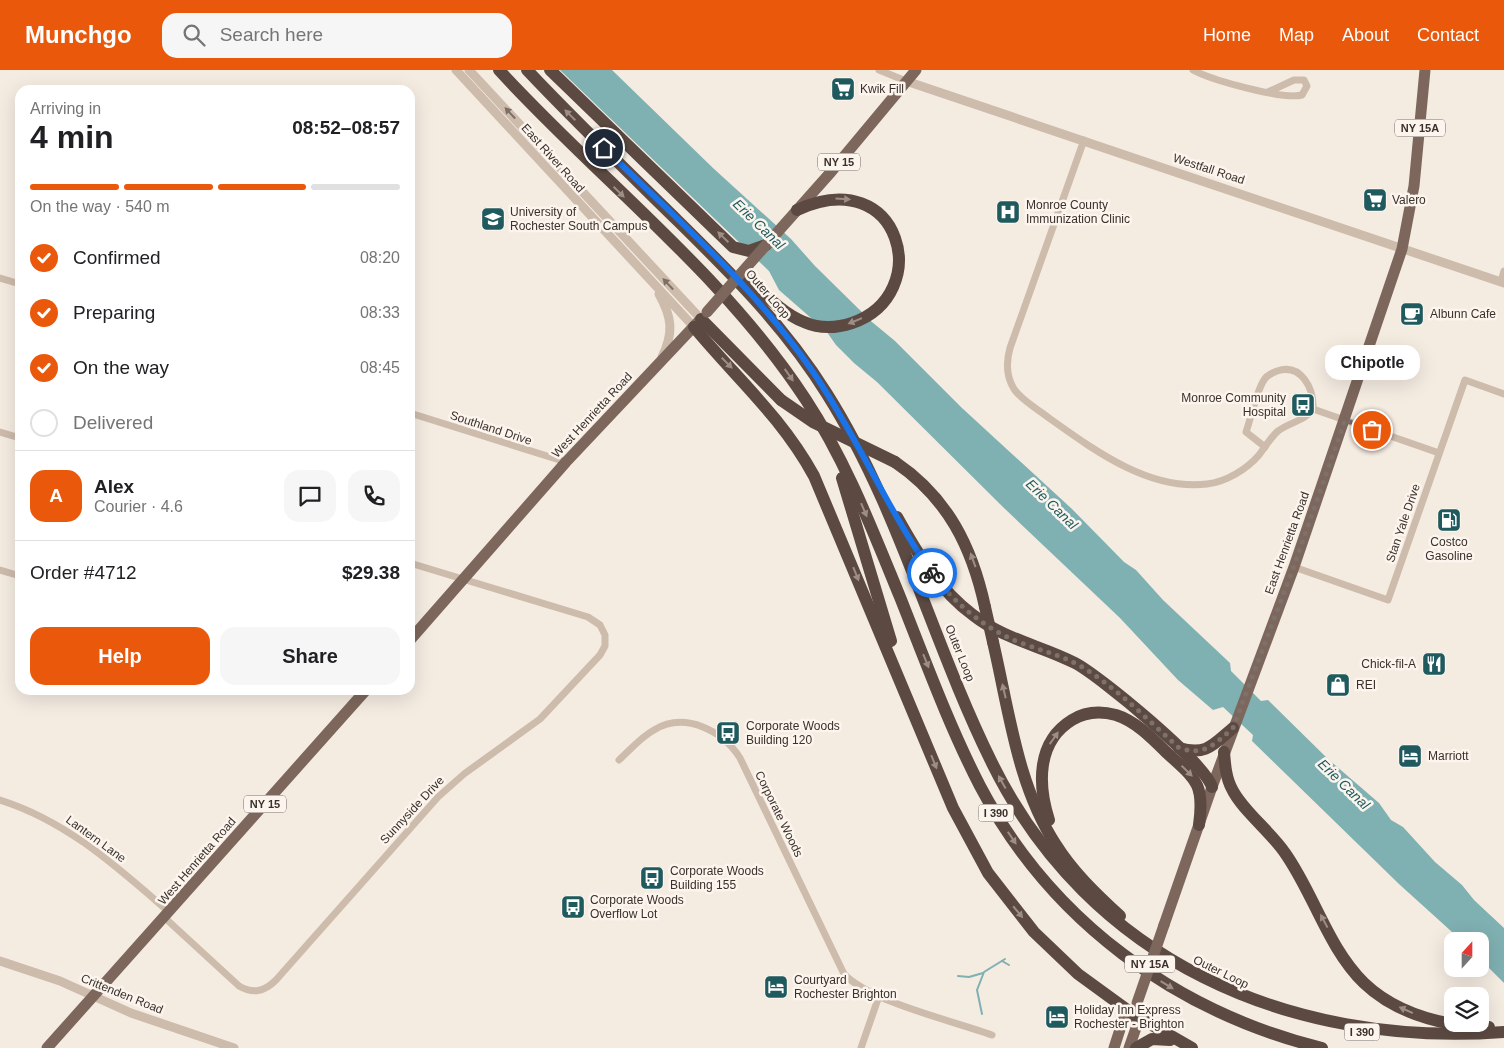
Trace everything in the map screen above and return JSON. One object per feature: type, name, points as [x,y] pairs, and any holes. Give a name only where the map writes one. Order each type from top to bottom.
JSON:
[{"type":"highway","name":"I 390","points":[[497,70],[734,306],[781,363],[828,435],[865,513],[970,765],[1000,820],[1040,876],[1097,934],[1126,958],[1168,986],[1240,1022],[1322,1048]]},
{"type":"highway","name":"Outer Loop","points":[[527,70],[742,283],[782,331],[822,386],[862,456],[888,513],[977,731],[1004,786],[1030,828],[1076,885],[1121,927],[1171,962],[1226,991],[1283,1014],[1355,1031],[1416,1037],[1504,1032]]},
{"type":"highway","points":[[550,70],[733,247],[748,250],[766,245]]},
{"type":"highway","points":[[654,197],[789,314],[816,326],[843,326],[860,320],[872,312],[891,290],[898,272],[898,252],[890,227],[879,212],[864,203],[842,198],[818,202],[797,210]]},
{"type":"highway","points":[[701,320],[781,400],[813,422],[895,462],[924,485],[956,525],[975,565],[1021,765],[1032,800],[1057,847],[1083,878],[1120,916],[1152,944],[1226,991]]},
{"type":"highway","points":[[701,320],[774,414],[808,465],[830,509],[963,830],[1003,894],[1059,958],[1093,986],[1135,1009],[1189,1047]]},
{"type":"highway","points":[[828,435],[916,717]]},
{"type":"highway","points":[[862,456],[922,558],[954,600],[974,617],[1004,635],[1059,656],[1088,671],[1117,692],[1179,748],[1206,776],[1212,787]]},
{"type":"highway","points":[[1083,878],[1054,834],[1041,792],[1044,758],[1051,740],[1064,726],[1080,716],[1098,713],[1115,715],[1133,724],[1153,740],[1197,783],[1201,799],[1199,825]]},
{"type":"highway","points":[[1233,728],[1220,748],[1232,789],[1291,861],[1341,953],[1355,973],[1378,994],[1399,1008],[1444,1022]]},
{"type":"highway","points":[[1179,748],[1191,751],[1220,748]]},
{"type":"highway","points":[[1489,1026],[1504,1027]]},
{"type":"highway","points":[[1136,1048],[1146,1041],[1158,1038],[1189,1047]]},
{"type":"main road","name":"NY 15","points":[[797,210],[916,70]]},
{"type":"main road","name":"East Henrietta Road","points":[[1233,728],[1294,566],[1402,249],[1414,186],[1426,70]]},
{"type":"main road","name":"West Henrietta Road","points":[[415,634],[566,462],[701,320],[797,210]]},
{"type":"main road","name":"West Henrietta Road","points":[[47,1048],[167,915],[360,695]]},
{"type":"main road","name":"NY 15A","points":[[1114,1048],[1124,1020],[1135,1009],[1212,787],[1220,748]]},
{"type":"main road","points":[[1129,1048],[1136,1025],[1135,1009]]},
{"type":"street","name":"East River Road","points":[[456,70],[647,278],[701,320]]},
{"type":"street","name":"East River Road","points":[[469,70],[701,320]]},
{"type":"street","points":[[879,70],[906,81]]},
{"type":"street","points":[[1193,70],[1219,80],[1268,92],[1298,96],[1305,93],[1307,86],[1304,80],[1298,79],[1268,92]]},
{"type":"street","name":"Westfall Road","points":[[906,81],[1502,282]]},
{"type":"street","points":[[1084,140],[1010,348],[1006,367],[1014,389],[1026,401],[1100,453],[1138,471],[1174,484],[1209,484],[1225,479],[1251,464],[1265,447],[1277,431],[1308,416],[1313,409],[1314,398],[1310,386],[1296,372],[1281,370],[1271,373],[1264,380],[1246,432],[1265,447]]},
{"type":"street","points":[[1502,282],[1504,272]]},
{"type":"street","points":[[0,278],[15,282]]},
{"type":"street","points":[[647,278],[664,304],[671,325],[669,341],[657,365]]},
{"type":"street","name":"Stan Yale Drive","points":[[1294,566],[1388,600],[1466,380],[1504,394]]},
{"type":"street","points":[[1313,409],[1439,453]]},
{"type":"street","name":"Southland Drive","points":[[415,415],[566,462]]},
{"type":"street","points":[[0,432],[15,436]]},
{"type":"street","points":[[415,564],[464,580]]},
{"type":"street","points":[[0,570],[15,574]]},
{"type":"street","name":"Sunnyside Drive","points":[[167,915],[239,986],[252,991],[266,989],[438,797],[464,774],[540,719],[603,650],[606,640],[604,630],[592,620],[464,580]]},
{"type":"street","name":"Corporate Woods","points":[[619,760],[655,729],[672,724],[701,726],[721,736],[740,758],[840,968],[858,986],[879,996],[992,1035]]},
{"type":"street","name":"Lantern Lane","points":[[0,800],[47,818],[77,836],[167,915]]},
{"type":"street","name":"Crittenden Road","points":[[0,961],[60,981],[131,1013],[234,1048]]},
{"type":"street","points":[[862,1048],[879,996]]},
{"type":"water","name":"Erie Canal","points":[[560,70],[612,70],[713,168],[791,239],[815,266],[872,322],[895,341],[962,408],[1072,509],[1124,562],[1136,570],[1163,600],[1230,663],[1231,671],[1261,701],[1268,700],[1328,759],[1379,803],[1391,820],[1403,827],[1435,862],[1462,885],[1474,900],[1504,928],[1504,983],[1489,968],[1489,932],[1452,932],[1399,884],[1252,741],[1253,735],[1223,707],[1213,710],[1178,680],[1120,618],[1004,508],[877,382],[854,363],[836,345],[822,325],[811,318],[779,290],[769,271]]},
{"type":"waterway","points":[[982,1014],[977,990],[984,972],[1005,959]]},
{"type":"waterway","points":[[1002,961],[1009,965]]},
{"type":"waterway","points":[[958,976],[969,977],[983,973]]},
{"type":"way so far","points":[[932,573],[954,600],[982,622],[1011,639],[1051,652],[1080,666],[1109,686],[1179,748],[1202,751],[1215,744],[1233,728],[1294,566],[1345,420],[1372,430]]},
{"type":"place","name":"Kwik Fill","points":[[843,89]]},
{"type":"place","name":"Valero","points":[[1375,200]]},
{"type":"place","name":"Monroe County Immunization Clinic","points":[[1008,212]]},
{"type":"place","name":"University of Rochester South Campus","points":[[493,219]]},
{"type":"place","name":"Albunn Cafe","points":[[1412,314]]},
{"type":"place","name":"Monroe Community Hospital","points":[[1303,405]]},
{"type":"place","name":"Chipotle","points":[[1372,430]]},
{"type":"place","name":"Costco Gasoline","points":[[1449,520]]},
{"type":"place","name":"Chick-fil-A","points":[[1434,664]]},
{"type":"place","name":"REI","points":[[1338,685]]},
{"type":"place","name":"Corporate Woods Building 120","points":[[728,733]]},
{"type":"place","name":"Marriott","points":[[1410,756]]},
{"type":"place","name":"Corporate Woods Building 155","points":[[652,878]]},
{"type":"place","name":"Corporate Woods Overflow Lot","points":[[573,907]]},
{"type":"place","name":"Courtyard Rochester Brighton","points":[[776,987]]},
{"type":"place","name":"Holiday Inn Express Rochester - Brighton","points":[[1057,1017]]},
{"type":"route","points":[[604,148],[742,283],[790,340],[839,413],[905,531],[932,573]]}]
